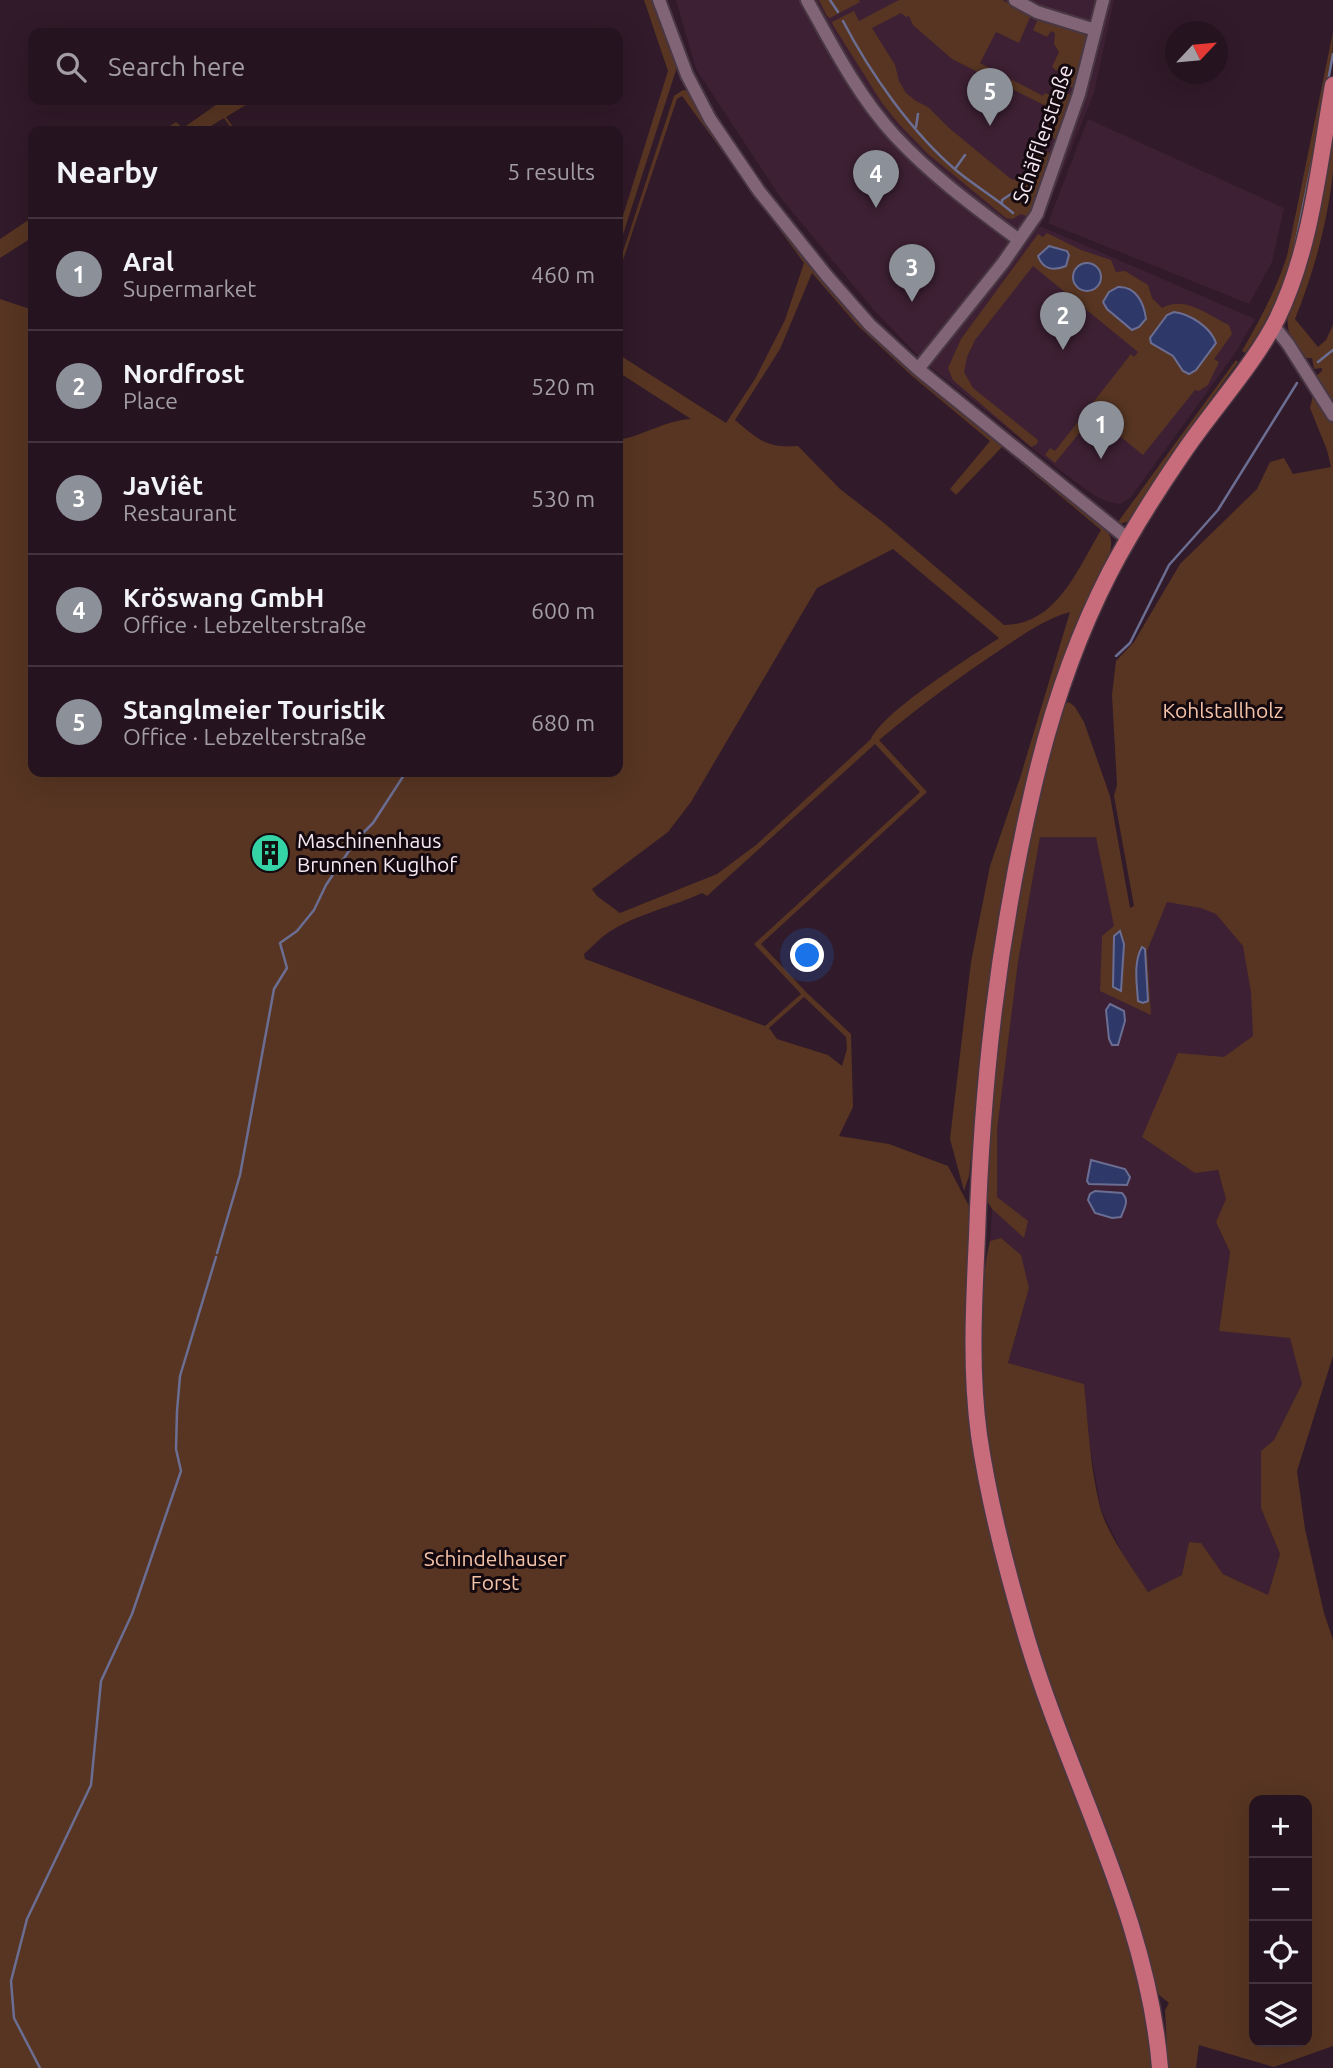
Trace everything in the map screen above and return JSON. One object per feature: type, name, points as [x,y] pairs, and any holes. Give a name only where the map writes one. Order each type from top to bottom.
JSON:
[{"type":"main road","points":[[1160,2068],[1153,2006],[1136,1937],[1051,1715],[1006,1564],[979,1436],[974,1364],[978,1209],[985,1086],[992,1009],[1005,926],[1033,789],[1061,690],[1091,614],[1128,539],[1197,431],[1273,325],[1293,282],[1302,249],[1333,85]]},
{"type":"street","points":[[659,0],[687,75],[710,119],[759,191],[848,300],[870,325],[918,369],[1002,440],[1128,539]]},
{"type":"street","points":[[807,0],[855,83],[894,134],[939,177],[1019,240]]},
{"type":"street","points":[[1015,0],[1037,12],[1096,30]]},
{"type":"street","name":"Schäfflerstraße","points":[[918,369],[1037,215],[1079,94],[1103,0]]},
{"type":"street","points":[[1273,325],[1333,415]]},
{"type":"shaded area","points":[[676,0],[1114,0],[1094,93],[1040,226],[1255,319],[1236,352],[1131,497],[1120,504],[1108,502],[1066,475],[924,362],[873,309],[780,197],[696,69]]},
{"type":"shaded area","points":[[1088,119],[1284,208],[1272,262],[1249,304],[1048,223]]},
{"type":"shaded area","points":[[1040,837],[1096,837],[1114,915],[1134,906],[1248,891],[1281,1016],[1252,1094],[1217,1169],[1227,1199],[1216,1222],[1230,1252],[1219,1330],[1290,1337],[1302,1384],[1274,1440],[1261,1508],[1280,1554],[1268,1595],[1223,1574],[1201,1543],[1189,1542],[1183,1575],[1148,1592],[1122,1553],[1101,1509],[1089,1442],[1008,1363],[1029,1288],[1001,1238],[990,1241],[992,1209],[1024,1237],[997,1197],[997,1130],[1018,962]]},
{"type":"green space","points":[[644,0],[654,0],[677,67],[623,234],[623,216],[668,71]]},
{"type":"green space","points":[[819,0],[859,0],[860,2],[830,18]]},
{"type":"green space","points":[[899,0],[1002,0],[1031,15],[1019,43],[996,32],[980,63],[1043,96],[1045,93],[1056,98],[1066,78],[1052,67],[1059,52],[1054,44],[1055,33],[1051,31],[1047,37],[1033,30],[1038,19],[1077,29],[1086,36],[1087,49],[1074,88],[1068,86],[1065,92],[1072,96],[1058,140],[1044,134],[1040,128],[1048,107],[952,59],[913,25],[909,16],[901,13],[872,28],[895,65],[899,81],[906,93],[928,107],[949,128],[1011,179],[1017,180],[1025,176],[1036,153],[1053,154],[1029,217],[1021,214],[1012,219],[1006,218],[928,154],[882,103],[833,25],[832,22],[854,11],[859,21]]},
{"type":"green space","points":[[1333,32],[1327,96],[1298,235],[1272,308],[1245,353],[1242,351],[1267,305],[1287,256]]},
{"type":"green space","name":"Schindelhauser Forst","points":[[683,90],[689,91],[730,156],[924,381],[1095,519],[1110,536],[1107,565],[1082,617],[986,1019],[969,1176],[964,1191],[950,1139],[971,962],[990,866],[1020,778],[1070,612],[1035,627],[987,659],[879,740],[927,792],[761,944],[807,993],[851,1034],[853,1107],[839,1136],[889,1144],[948,1166],[969,1206],[968,1363],[982,1480],[1139,1962],[1154,2068],[0,2068],[0,299],[28,308],[28,777],[623,777],[623,439],[673,422],[691,419],[623,375],[623,357],[726,423],[755,379],[785,320],[804,263],[682,96],[677,99],[623,260],[623,252],[674,96]],"holes":[[[812,273],[857,325],[912,376],[990,441],[950,489],[956,495],[1002,447],[1101,530],[1064,592],[1038,616],[1004,625],[840,489],[798,446],[770,444],[750,433],[735,420],[780,349]],[[893,549],[999,638],[929,685],[892,714],[871,739],[756,845],[717,874],[620,913],[597,896],[592,889],[668,832],[691,802],[817,588]],[[875,744],[920,792],[754,944],[801,994],[765,1026],[585,959],[584,954],[606,934],[620,926],[702,893],[707,896]],[[804,997],[846,1037],[847,1049],[842,1066],[828,1055],[777,1039],[769,1028]]]},
{"type":"green space","points":[[216,105],[246,105],[226,117],[232,126],[224,118],[211,126],[186,126]]},
{"type":"green space","points":[[1333,121],[1333,171],[1328,209],[1314,265],[1295,319],[1318,347],[1326,340],[1333,325],[1333,408],[1317,381],[1316,376],[1322,368],[1314,369],[1312,358],[1306,358],[1289,334],[1287,317],[1301,281],[1310,246]]},
{"type":"green space","points":[[28,220],[28,240],[0,258],[0,239]]},
{"type":"green space","points":[[1047,233],[1081,250],[1111,260],[1116,272],[1125,271],[1148,285],[1152,298],[1162,308],[1188,305],[1229,325],[1232,334],[1214,359],[1219,362],[1208,385],[1199,391],[1195,390],[1143,455],[1094,415],[1055,463],[1045,455],[1050,448],[1055,451],[1131,354],[1134,357],[1138,352],[1033,266],[975,340],[964,372],[973,388],[1038,440],[1037,444],[1031,447],[953,380],[948,368],[961,339],[1038,234],[1043,237]],"holes":[[[1151,343],[1216,343],[1183,371],[1173,356]]]},
{"type":"green space","points":[[1236,360],[1238,362],[1194,422],[1130,521],[1119,524],[1118,522]]},
{"type":"green space","name":"Kohlstallholz","points":[[1315,387],[1333,422],[1333,1356],[1297,1471],[1305,1529],[1324,1613],[1333,1640],[1333,2046],[1274,2067],[1199,2045],[1196,2068],[1168,2068],[1165,2010],[1169,2003],[1158,1994],[1079,1778],[1045,1677],[1008,1545],[990,1452],[983,1389],[984,1283],[990,1241],[1001,1238],[1021,1255],[1029,1288],[1008,1363],[1084,1384],[1100,1507],[1114,1540],[1148,1592],[1182,1575],[1189,1542],[1201,1543],[1223,1574],[1268,1595],[1280,1554],[1261,1508],[1261,1451],[1274,1440],[1302,1384],[1290,1338],[1219,1331],[1230,1252],[1216,1222],[1226,1199],[1218,1170],[1195,1173],[1142,1137],[1178,1053],[1224,1057],[1253,1036],[1251,992],[1243,946],[1216,914],[1201,908],[1167,902],[1147,951],[1151,1015],[1100,991],[1102,936],[1114,926],[1096,837],[1040,837],[1018,962],[997,1130],[997,1197],[1028,1221],[1024,1238],[992,1209],[987,1201],[992,1084],[1013,917],[1041,781],[1062,706],[1069,702],[1084,722],[1110,796],[1130,908],[1134,906],[1114,796],[1117,785],[1112,695],[1116,661],[1134,642],[1180,564],[1257,489],[1270,462],[1284,458],[1293,474],[1331,467],[1310,408]]},
{"type":"water","points":[[1049,246],[1067,251],[1069,255],[1066,266],[1053,269],[1043,264],[1038,256]]},
{"type":"water","points":[[1087,263],[1097,267],[1101,277],[1097,287],[1087,291],[1077,287],[1073,277],[1077,267]]},
{"type":"water","points":[[1118,287],[1134,292],[1143,307],[1146,319],[1132,330],[1107,309],[1103,302],[1109,292]]},
{"type":"water","points":[[1174,312],[1200,323],[1210,332],[1216,343],[1196,370],[1189,374],[1183,371],[1173,356],[1151,343],[1150,338],[1167,315]]},
{"type":"water","points":[[1120,931],[1124,944],[1121,991],[1113,987],[1114,936]]},
{"type":"water","points":[[1142,947],[1145,949],[1148,1001],[1143,1003],[1138,1001],[1136,974]]},
{"type":"water","points":[[1110,1004],[1124,1011],[1125,1021],[1118,1045],[1112,1045],[1109,1039],[1106,1010]]},
{"type":"water","points":[[1091,1160],[1125,1169],[1130,1177],[1127,1185],[1089,1184],[1087,1181]]},
{"type":"water","points":[[1095,1191],[1122,1193],[1126,1202],[1121,1217],[1112,1218],[1095,1213],[1088,1200],[1090,1194]]},
{"type":"waterway","points":[[830,0],[838,12]]},
{"type":"waterway","points":[[843,21],[866,61],[908,121],[957,171],[1013,213]]},
{"type":"waterway","points":[[1328,81],[1333,54]]},
{"type":"waterway","points":[[916,127],[918,114]]},
{"type":"waterway","points":[[1295,246],[1316,143]]},
{"type":"waterway","points":[[955,169],[965,155]]},
{"type":"waterway","points":[[1002,203],[1002,200],[1014,192]]},
{"type":"waterway","points":[[1318,362],[1333,350]]},
{"type":"waterway","points":[[1116,656],[1130,643],[1169,565],[1218,510],[1297,383]]},
{"type":"waterway","points":[[217,1253],[240,1175],[274,989],[287,968],[280,943],[297,931],[314,910],[326,885],[357,839],[373,823],[403,777]]},
{"type":"waterway","points":[[40,2068],[14,2018],[11,1981],[27,1919],[91,1785],[101,1681],[132,1614],[181,1471],[176,1449],[180,1376],[216,1257]]},
{"type":"place","name":"Stanglmeier Touristik","points":[[990,126]]},
{"type":"place","name":"Kröswang GmbH","points":[[876,208]]},
{"type":"place","name":"JaViêt","points":[[912,302]]},
{"type":"place","name":"Nordfrost","points":[[1063,350]]},
{"type":"place","name":"Aral","points":[[1101,459]]},
{"type":"place","name":"Maschinenhaus Brunnen Kuglhof","points":[[270,853]]}]
